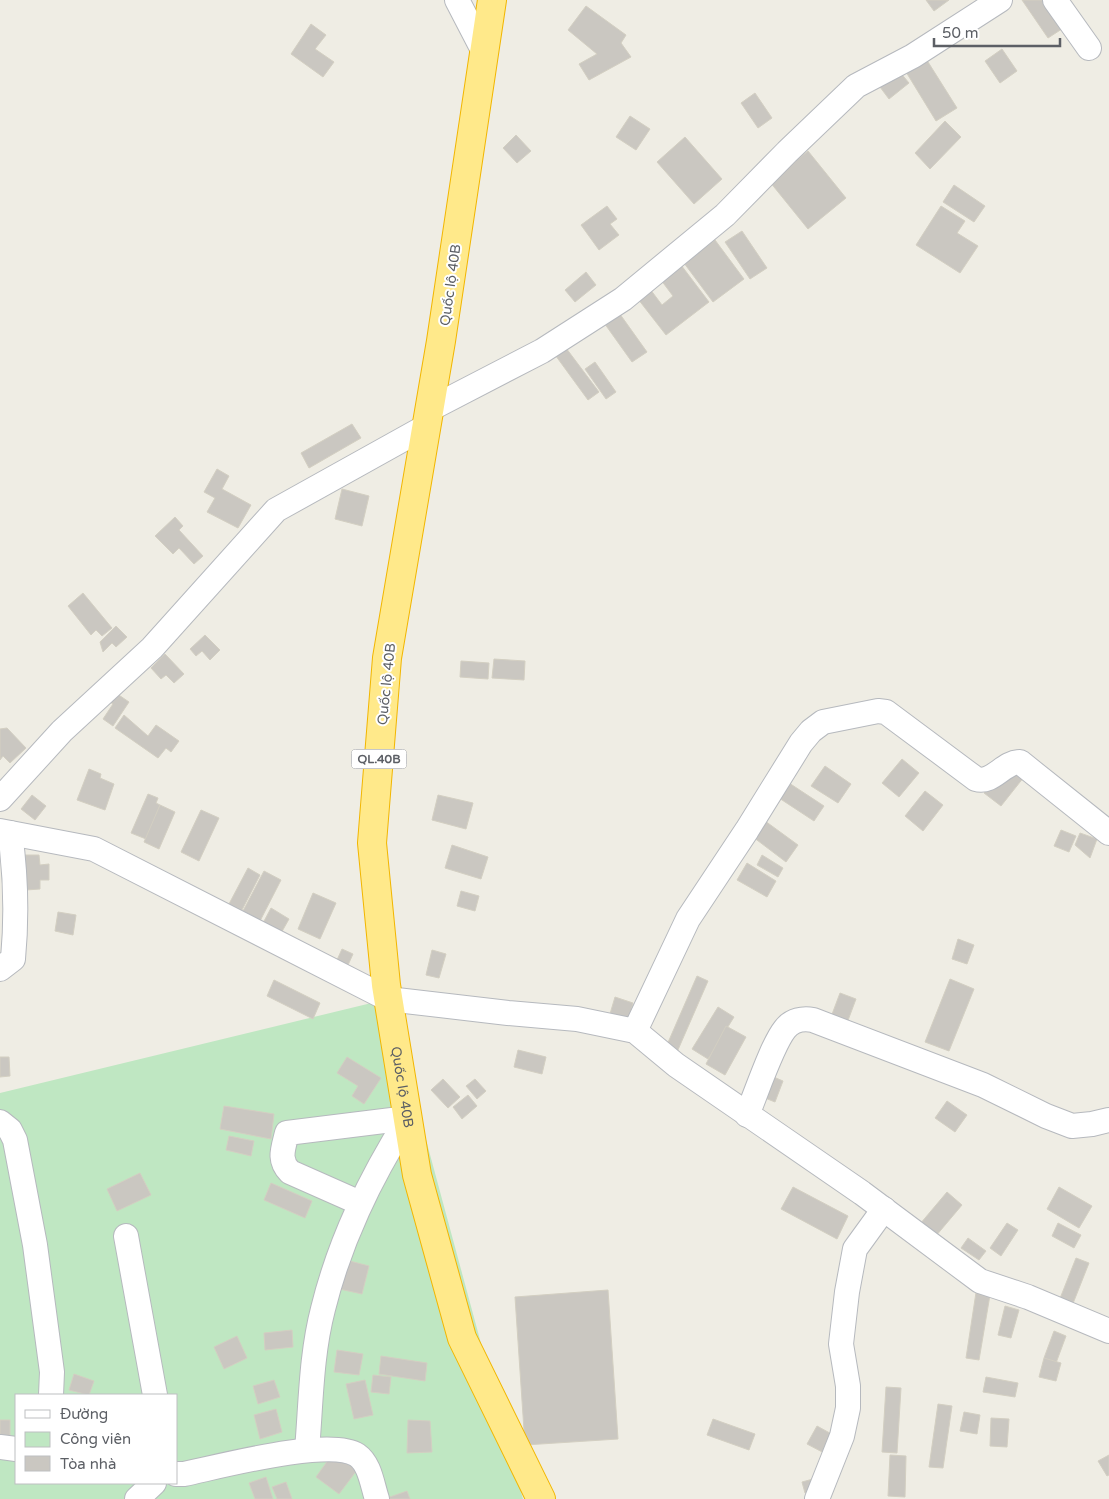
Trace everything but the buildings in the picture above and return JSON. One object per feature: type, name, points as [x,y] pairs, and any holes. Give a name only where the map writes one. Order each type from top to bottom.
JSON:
[{"type":"highway","name":"Quốc lộ 40B","points":[[492,0],[428,418],[387,658],[372,843],[388,999],[417,1175],[462,1338],[541,1499]]},
{"type":"street","points":[[457,0],[484,52]]},
{"type":"street","points":[[0,799],[62,730],[152,648],[276,510],[542,351],[622,299],[726,215],[787,152],[856,86],[913,56],[1000,0]]},
{"type":"street","points":[[1055,0],[1089,48]]},
{"type":"street","points":[[635,1031],[688,919],[747,830],[801,743],[811,731],[823,722],[878,711],[886,712],[981,781],[989,778],[1013,762],[1020,762],[1109,834]]},
{"type":"street","points":[[0,969],[13,959],[16,923],[16,880],[5,832],[94,849],[388,999],[508,1014],[577,1019],[635,1031],[676,1065],[884,1209],[980,1281],[1036,1300],[1109,1331]]},
{"type":"street","points":[[748,1115],[785,1030],[798,1020],[805,1019],[813,1020],[983,1085],[1046,1116],[1072,1126],[1109,1120]]},
{"type":"street","points":[[360,1203],[290,1172],[283,1165],[282,1157],[287,1133],[408,1118]]},
{"type":"street","points":[[307,1450],[314,1356],[323,1310],[335,1269],[360,1203],[382,1160],[408,1118]]},
{"type":"street","points":[[0,1122],[10,1130],[15,1140],[33,1235],[52,1372],[51,1394]]},
{"type":"street","points":[[817,1499],[842,1436],[848,1408],[848,1392],[841,1344],[846,1292],[854,1250],[884,1209]]},
{"type":"street","points":[[126,1236],[155,1394]]},
{"type":"street","points":[[0,1447],[15,1449]]},
{"type":"street","points":[[178,1474],[307,1450],[346,1451],[356,1454],[366,1464],[377,1499]]},
{"type":"street","points":[[137,1499],[153,1484]]},
{"type":"green space","points":[[388,999],[523,1499],[0,1499],[0,1093]]}]
